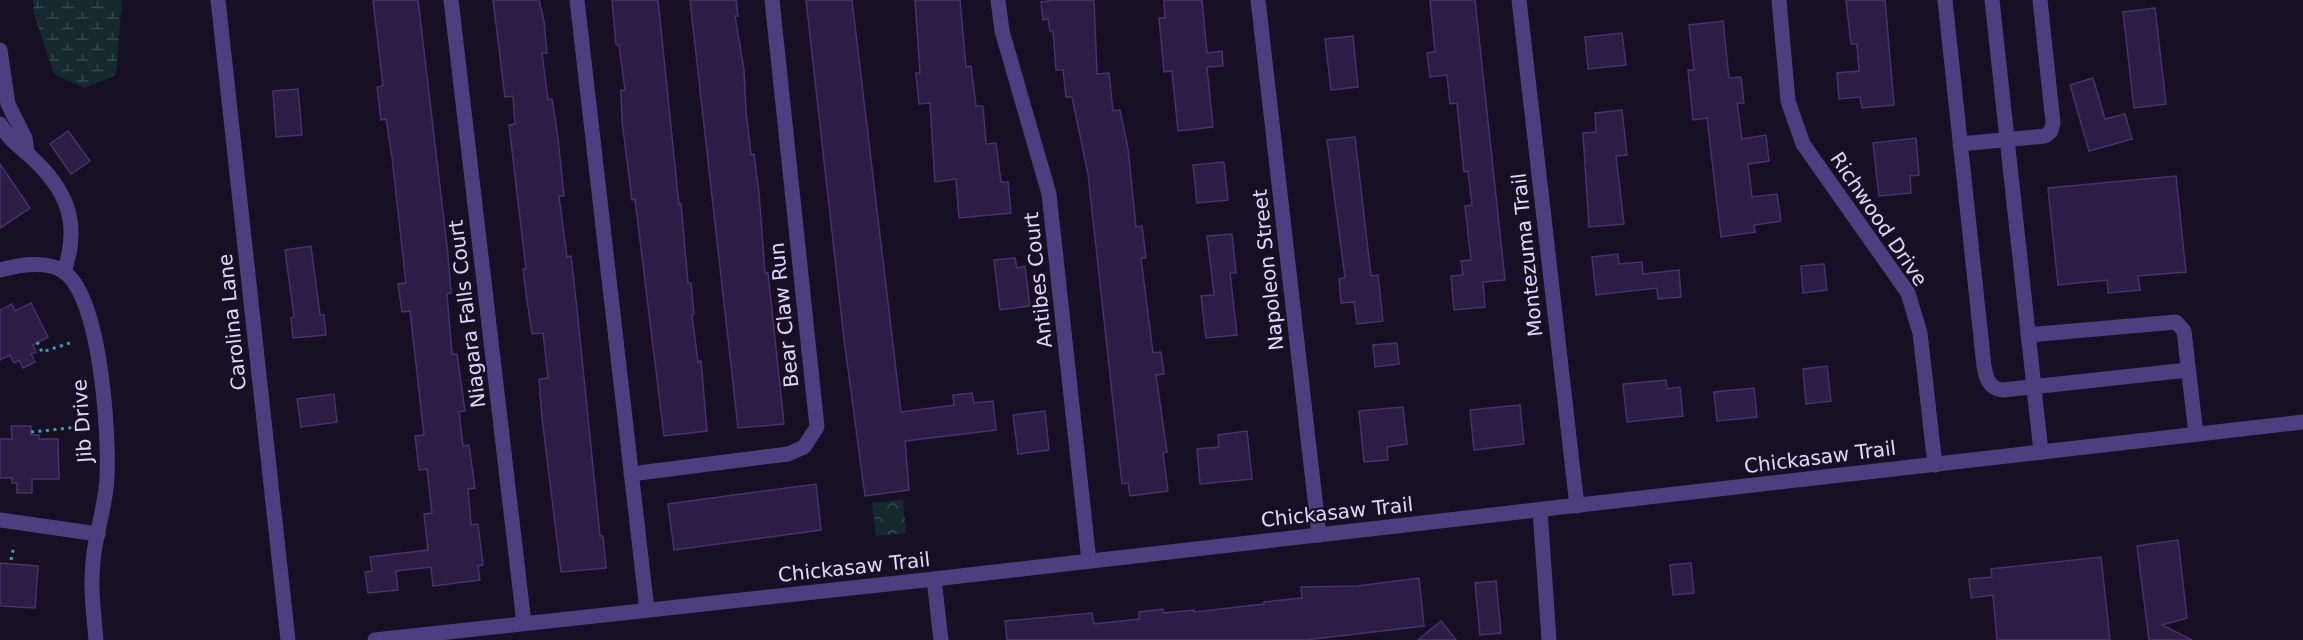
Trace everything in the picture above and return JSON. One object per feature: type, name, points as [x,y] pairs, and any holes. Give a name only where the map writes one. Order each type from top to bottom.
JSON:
[{"type":"street","name":"Carolina Lane","points":[[218,0],[288,640]]},
{"type":"street","name":"Niagara Falls Court","points":[[451,0],[524,623]]},
{"type":"street","points":[[577,0],[647,610]]},
{"type":"street","name":"Bear Claw Run","points":[[631,474],[788,453],[804,447],[817,427],[772,0]]},
{"type":"street","name":"Antibes Court","points":[[998,0],[1002,31],[1050,194],[1089,561]]},
{"type":"street","name":"Napoleon Street","points":[[1258,0],[1319,535]]},
{"type":"street","name":"Montezuma Trail","points":[[1519,0],[1577,506]]},
{"type":"street","name":"Richwood Drive","points":[[1779,0],[1788,101],[1803,144],[1908,293],[1920,333],[1935,465]]},
{"type":"street","points":[[1945,0],[1986,377],[1996,389],[2188,370]]},
{"type":"street","points":[[1992,0],[2041,452]]},
{"type":"street","points":[[1960,144],[2045,136],[2051,131],[2053,123],[2040,0]]},
{"type":"street","points":[[0,50],[8,104],[25,138],[27,153]]},
{"type":"street","points":[[0,124],[15,146],[27,153],[57,187],[69,212],[73,232],[71,252],[64,272],[53,267],[34,265],[0,270]]},
{"type":"street","name":"Jib Drive","points":[[64,272],[83,300],[92,322],[98,356],[107,478],[91,586],[96,640]]},
{"type":"street","points":[[2028,335],[2176,322],[2184,331],[2196,434]]},
{"type":"street","name":"Chickasaw Trail","points":[[375,640],[934,579],[2303,422]]},
{"type":"street","points":[[1540,510],[1549,640]]},
{"type":"street","points":[[0,520],[98,534]]},
{"type":"street","points":[[934,579],[941,640]]},
{"type":"path","points":[[37,342],[42,352],[70,343]]},
{"type":"path","points":[[31,432],[79,427]]},
{"type":"path","points":[[11,560],[14,545]]},
{"type":"green space","points":[[33,0],[122,0],[116,75],[84,88],[54,74],[34,14]]},
{"type":"green space","points":[[903,500],[906,533],[876,536],[872,503]]},
{"type":"building","points":[[373,0],[418,0],[448,255],[451,293],[447,294],[452,354],[457,354],[465,411],[459,412],[463,446],[469,445],[475,488],[468,489],[471,525],[478,524],[483,565],[478,566],[480,580],[433,586],[431,567],[396,571],[398,590],[368,593],[365,572],[372,571],[370,557],[428,550],[424,514],[432,513],[427,469],[419,470],[415,436],[424,435],[410,311],[402,312],[398,284],[406,283],[392,157],[386,119],[381,120],[377,87],[383,86]]},
{"type":"building","points":[[493,0],[539,0],[544,21],[547,53],[542,53],[548,100],[552,99],[558,138],[564,196],[559,196],[567,257],[571,256],[600,536],[603,536],[606,568],[561,572],[539,379],[548,378],[543,333],[532,334],[523,269],[526,269],[509,125],[515,124],[513,96],[505,97]]},
{"type":"building","points":[[612,0],[658,0],[679,205],[681,204],[688,283],[691,283],[694,314],[692,315],[698,362],[701,361],[707,431],[664,436],[635,199],[632,200],[622,121],[621,90],[625,90],[619,45],[616,45]]},
{"type":"building","points":[[690,0],[736,0],[738,16],[735,16],[744,70],[751,155],[754,154],[759,193],[765,273],[768,273],[784,424],[738,428]]},
{"type":"building","points":[[806,0],[852,0],[901,412],[954,405],[953,395],[972,393],[974,403],[993,401],[996,430],[905,441],[909,490],[865,496],[844,339]]},
{"type":"building","points":[[915,0],[960,0],[966,67],[971,66],[976,106],[983,106],[986,144],[996,143],[1001,182],[1008,182],[1011,213],[959,218],[956,179],[935,182],[930,103],[919,104],[916,73],[920,73]]},
{"type":"building","points":[[1094,0],[1097,74],[1109,73],[1113,111],[1120,110],[1128,148],[1136,227],[1142,226],[1146,258],[1141,258],[1153,353],[1161,352],[1164,374],[1156,375],[1167,452],[1163,453],[1168,491],[1130,496],[1128,483],[1122,484],[1088,174],[1072,97],[1066,97],[1063,70],[1056,70],[1053,31],[1050,31],[1048,19],[1043,20],[1041,2]]},
{"type":"building","points":[[1164,0],[1202,0],[1207,53],[1222,51],[1223,66],[1207,67],[1213,127],[1178,131],[1172,71],[1164,72],[1159,18],[1165,18]]},
{"type":"building","points":[[1430,0],[1475,0],[1505,280],[1483,282],[1485,307],[1454,310],[1451,276],[1463,275],[1461,261],[1471,260],[1465,206],[1472,205],[1468,171],[1464,172],[1457,103],[1450,104],[1447,75],[1430,77],[1427,53],[1435,52]]},
{"type":"building","points":[[1846,0],[1885,0],[1894,105],[1862,108],[1860,97],[1839,99],[1837,73],[1859,71],[1857,44],[1851,44]]},
{"type":"building","points":[[2155,8],[2166,104],[2134,108],[2123,12]]},
{"type":"building","points":[[1723,21],[1729,78],[1741,77],[1744,103],[1737,103],[1742,139],[1766,135],[1769,161],[1748,164],[1752,197],[1777,194],[1781,221],[1754,225],[1755,232],[1721,237],[1707,118],[1693,120],[1688,70],[1694,70],[1689,25]]},
{"type":"building","points":[[1622,33],[1626,65],[1588,69],[1585,37]]},
{"type":"building","points":[[1353,36],[1358,87],[1331,90],[1325,39]]},
{"type":"building","points":[[2093,78],[2105,119],[2125,114],[2132,139],[2089,151],[2070,85]]},
{"type":"building","points":[[298,89],[302,135],[276,137],[273,91]]},
{"type":"building","points":[[1622,110],[1627,155],[1616,156],[1624,224],[1589,227],[1583,133],[1596,132],[1595,113]]},
{"type":"building","points":[[68,131],[90,161],[71,174],[50,144]]},
{"type":"building","points":[[1355,137],[1371,276],[1378,275],[1383,321],[1357,324],[1354,302],[1341,303],[1339,279],[1345,278],[1327,140]]},
{"type":"building","points":[[1916,138],[1919,175],[1910,176],[1911,193],[1879,196],[1873,143]]},
{"type":"building","points":[[1224,162],[1228,200],[1197,203],[1193,165]]},
{"type":"building","points":[[0,164],[30,208],[0,228]]},
{"type":"building","points":[[2176,176],[2186,272],[2138,276],[2140,290],[2108,293],[2107,280],[2058,285],[2048,188]]},
{"type":"building","points":[[1232,234],[1236,273],[1230,273],[1237,335],[1206,338],[1201,296],[1214,295],[1207,236]]},
{"type":"building","points":[[311,246],[320,315],[324,315],[326,335],[293,338],[291,318],[294,317],[285,250]]},
{"type":"building","points":[[1618,254],[1619,264],[1642,262],[1643,274],[1679,270],[1681,297],[1658,299],[1657,288],[1596,295],[1592,257]]},
{"type":"building","points":[[1015,258],[1017,268],[1025,266],[1030,306],[1000,310],[994,260]]},
{"type":"building","points":[[1824,264],[1827,290],[1803,293],[1801,266]]},
{"type":"building","points":[[31,303],[48,337],[33,345],[36,352],[31,354],[35,362],[23,368],[19,360],[14,363],[10,355],[0,360],[0,310],[12,304],[15,311]]},
{"type":"building","points":[[1397,343],[1399,364],[1375,367],[1373,345]]},
{"type":"building","points":[[1827,366],[1831,401],[1806,404],[1803,369]]},
{"type":"building","points":[[1666,380],[1667,389],[1680,387],[1683,416],[1627,422],[1623,384]]},
{"type":"building","points":[[1754,388],[1757,417],[1717,421],[1714,392]]},
{"type":"building","points":[[334,394],[337,422],[301,427],[297,399]]},
{"type":"building","points":[[1520,405],[1524,444],[1474,450],[1470,410]]},
{"type":"building","points":[[1403,407],[1407,444],[1387,447],[1388,460],[1364,462],[1359,411]]},
{"type":"building","points":[[1045,411],[1049,450],[1018,454],[1013,415]]},
{"type":"building","points":[[11,426],[31,426],[31,435],[39,435],[39,439],[58,439],[59,479],[32,479],[32,493],[17,493],[17,483],[12,483],[12,478],[0,478],[0,439],[12,439]]},
{"type":"building","points":[[1247,431],[1252,479],[1200,484],[1197,449],[1219,447],[1218,435]]},
{"type":"building","points":[[816,484],[821,530],[674,550],[668,504]]},
{"type":"building","points":[[2178,540],[2187,618],[2162,625],[2192,640],[2149,640],[2137,546]]},
{"type":"building","points":[[2101,557],[2110,640],[1997,640],[1993,595],[1971,598],[1969,579],[1992,577],[1991,569]]},
{"type":"building","points":[[0,563],[38,566],[35,608],[0,606]]},
{"type":"building","points":[[1691,563],[1694,593],[1673,595],[1670,565]]},
{"type":"building","points":[[1419,578],[1424,626],[1305,640],[1007,640],[1005,621],[1092,613],[1094,624],[1139,619],[1139,612],[1163,609],[1164,613],[1194,610],[1194,612],[1302,598],[1301,587],[1357,586]]},
{"type":"building","points":[[1496,581],[1501,633],[1480,635],[1475,583]]},
{"type":"building","points":[[1441,621],[1456,640],[1418,640]]}]
